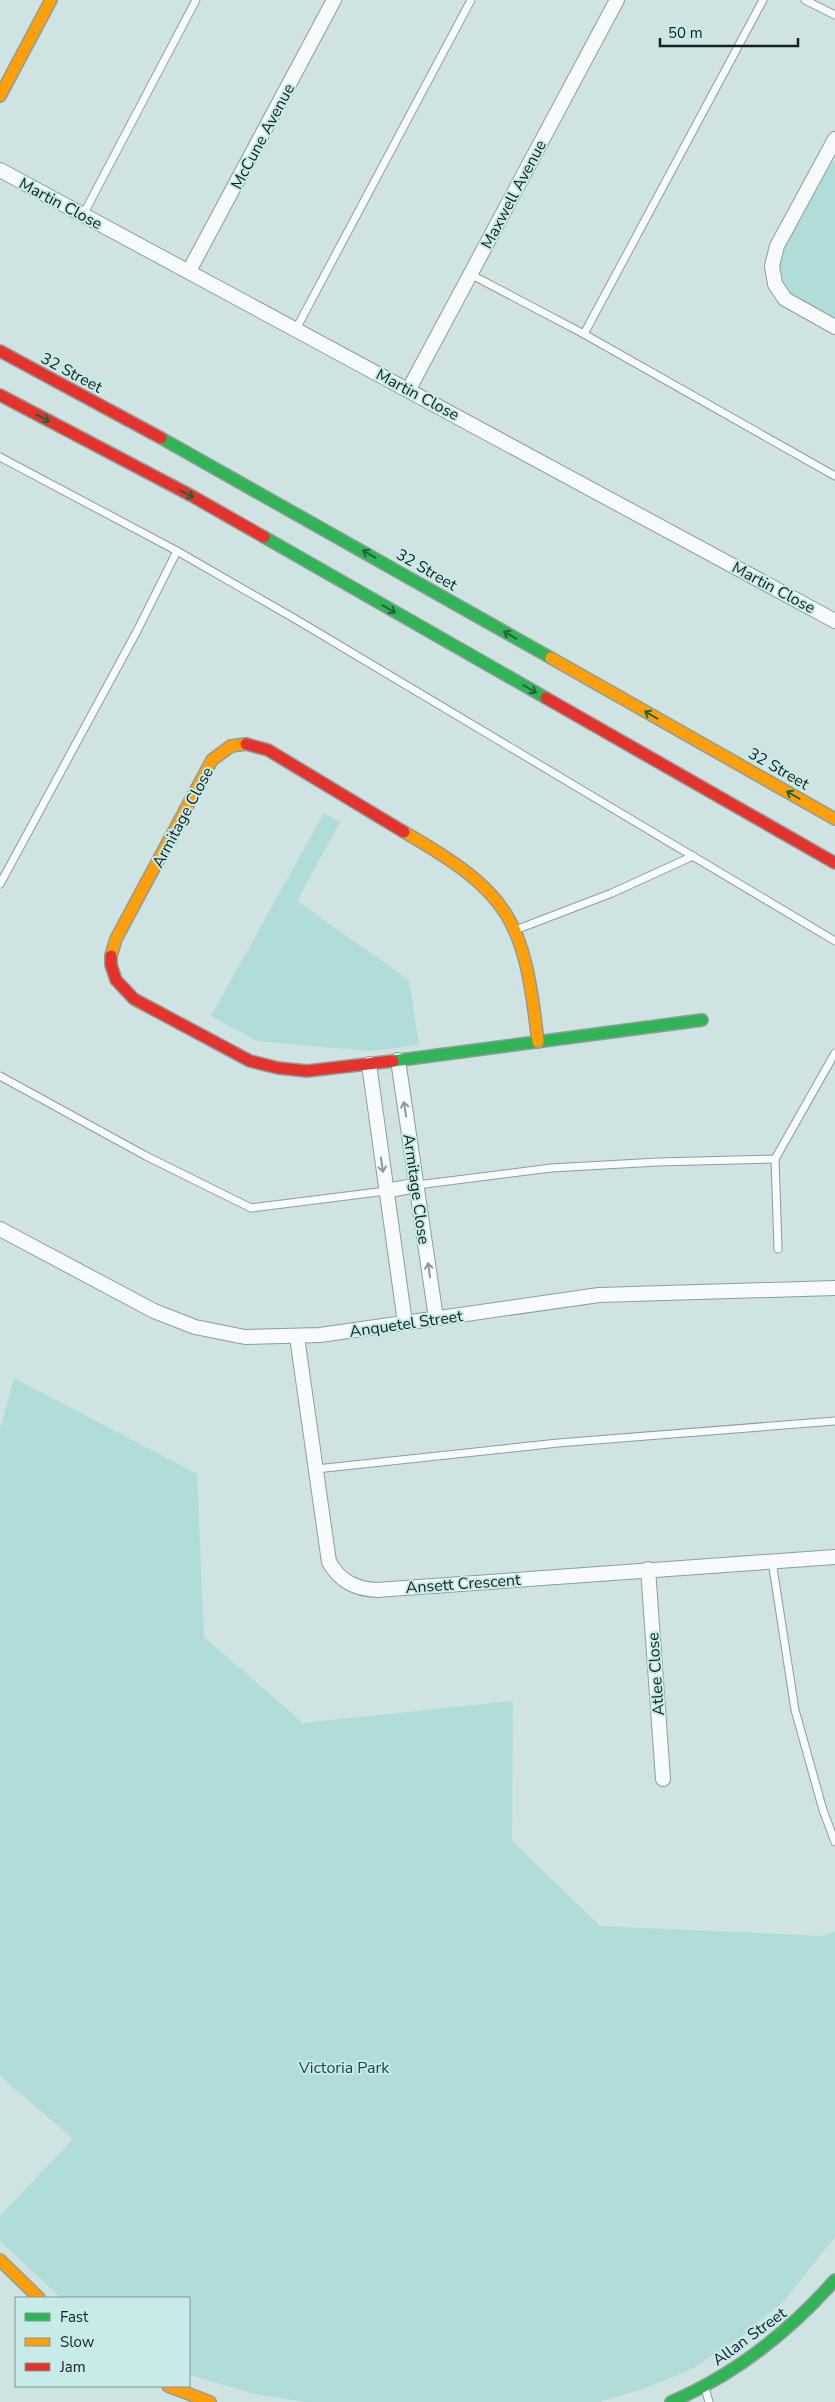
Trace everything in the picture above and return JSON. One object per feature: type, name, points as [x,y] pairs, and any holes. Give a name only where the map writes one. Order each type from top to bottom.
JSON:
[{"type":"main road","points":[[0,96],[51,0]]},
{"type":"main road","name":"32 Street","points":[[0,351],[215,467],[835,819]]},
{"type":"main road","points":[[0,395],[192,496],[835,863]]},
{"type":"main road","name":"Armitage Close","points":[[538,1042],[528,968],[516,929],[502,906],[475,877],[268,750],[249,743],[241,743],[219,752],[212,760],[116,939],[110,955],[110,963],[116,983],[134,999],[233,1053],[264,1066],[308,1071],[369,1064],[538,1042],[702,1020]]},
{"type":"main road","points":[[0,2260],[38,2297]]},
{"type":"main road","name":"Allan Street","points":[[671,2402],[705,2387],[786,2332],[835,2280]]},
{"type":"main road","points":[[171,2387],[210,2402]]},
{"type":"street","name":"McCune Avenue","points":[[189,271],[334,0]]},
{"type":"street","name":"Maxwell Avenue","points":[[409,389],[617,0]]},
{"type":"street","points":[[835,139],[830,161],[777,246],[772,266],[775,284],[785,299],[835,327]]},
{"type":"street","name":"Martin Close","points":[[0,170],[835,620]]},
{"type":"street","name":"Armitage Close","points":[[398,1060],[436,1318]]},
{"type":"street","name":"Armitage Close","points":[[369,1064],[405,1323]]},
{"type":"street","points":[[386,1191],[417,1185]]},
{"type":"street","name":"Anquetel Street","points":[[0,1229],[138,1303],[175,1320],[195,1327],[244,1337],[297,1336],[405,1323],[599,1295],[835,1288]]},
{"type":"street","name":"Ansett Crescent","points":[[297,1336],[329,1562],[340,1578],[357,1587],[377,1590],[835,1557]]},
{"type":"street","name":"Atlee Close","points":[[648,1569],[663,1779]]},
{"type":"lane","points":[[83,214],[196,0]]},
{"type":"lane","points":[[296,329],[470,0]]},
{"type":"lane","points":[[584,334],[763,0]]},
{"type":"lane","points":[[805,0],[835,15]]},
{"type":"lane","points":[[470,274],[584,334],[835,476]]},
{"type":"lane","points":[[0,457],[177,551],[835,941]]},
{"type":"lane","points":[[0,884],[137,631],[177,551]]},
{"type":"lane","points":[[516,929],[612,893],[693,856]]},
{"type":"lane","points":[[778,1249],[776,1159],[835,1053]]},
{"type":"lane","points":[[0,1076],[146,1156],[250,1208],[386,1191]]},
{"type":"lane","points":[[417,1185],[551,1168],[658,1162],[776,1159]]},
{"type":"lane","points":[[316,1469],[558,1443],[835,1421]]},
{"type":"lane","points":[[772,1561],[795,1710],[823,1810],[835,1842]]},
{"type":"lane","points":[[705,2387],[709,2402]]},
{"type":"green space","points":[[825,158],[835,163],[835,327],[792,304],[772,266]]},
{"type":"green space","points":[[324,813],[340,822],[297,901],[409,980],[419,1045],[370,1051],[257,1041],[211,1016]]},
{"type":"green space","name":"Victoria Park","points":[[14,1378],[197,1474],[204,1637],[303,1723],[513,1701],[512,1841],[600,1926],[823,1936],[835,1932],[835,2237],[785,2300],[742,2336],[692,2369],[646,2388],[599,2402],[306,2402],[259,2395],[190,2375],[190,2297],[60,2297],[0,2241],[0,2216],[73,2139],[0,2076],[0,1429]]},
{"type":"traffic: fast","points":[[161,438],[551,658]]},
{"type":"traffic: fast","points":[[264,537],[546,698]]},
{"type":"traffic: fast","points":[[393,1061],[702,1020]]},
{"type":"traffic: fast","points":[[671,2402],[717,2379],[760,2350],[780,2335],[835,2280]]},
{"type":"traffic: slow","points":[[0,96],[51,0]]},
{"type":"traffic: slow","points":[[551,658],[835,819]]},
{"type":"traffic: slow","points":[[111,956],[116,939],[212,760],[231,746],[246,744]]},
{"type":"traffic: slow","points":[[404,832],[469,874],[490,894],[506,915],[518,938],[526,966],[533,1000],[538,1042]]},
{"type":"traffic: slow","points":[[0,2260],[38,2297]]},
{"type":"traffic: slow","points":[[171,2387],[210,2402]]},
{"type":"traffic: jam","points":[[0,351],[161,438]]},
{"type":"traffic: jam","points":[[0,395],[192,496],[264,537]]},
{"type":"traffic: jam","points":[[546,698],[835,863]]},
{"type":"traffic: jam","points":[[246,744],[268,750],[404,832]]},
{"type":"traffic: jam","points":[[111,956],[111,965],[116,980],[134,999],[250,1061],[278,1068],[307,1071],[393,1061]]}]
